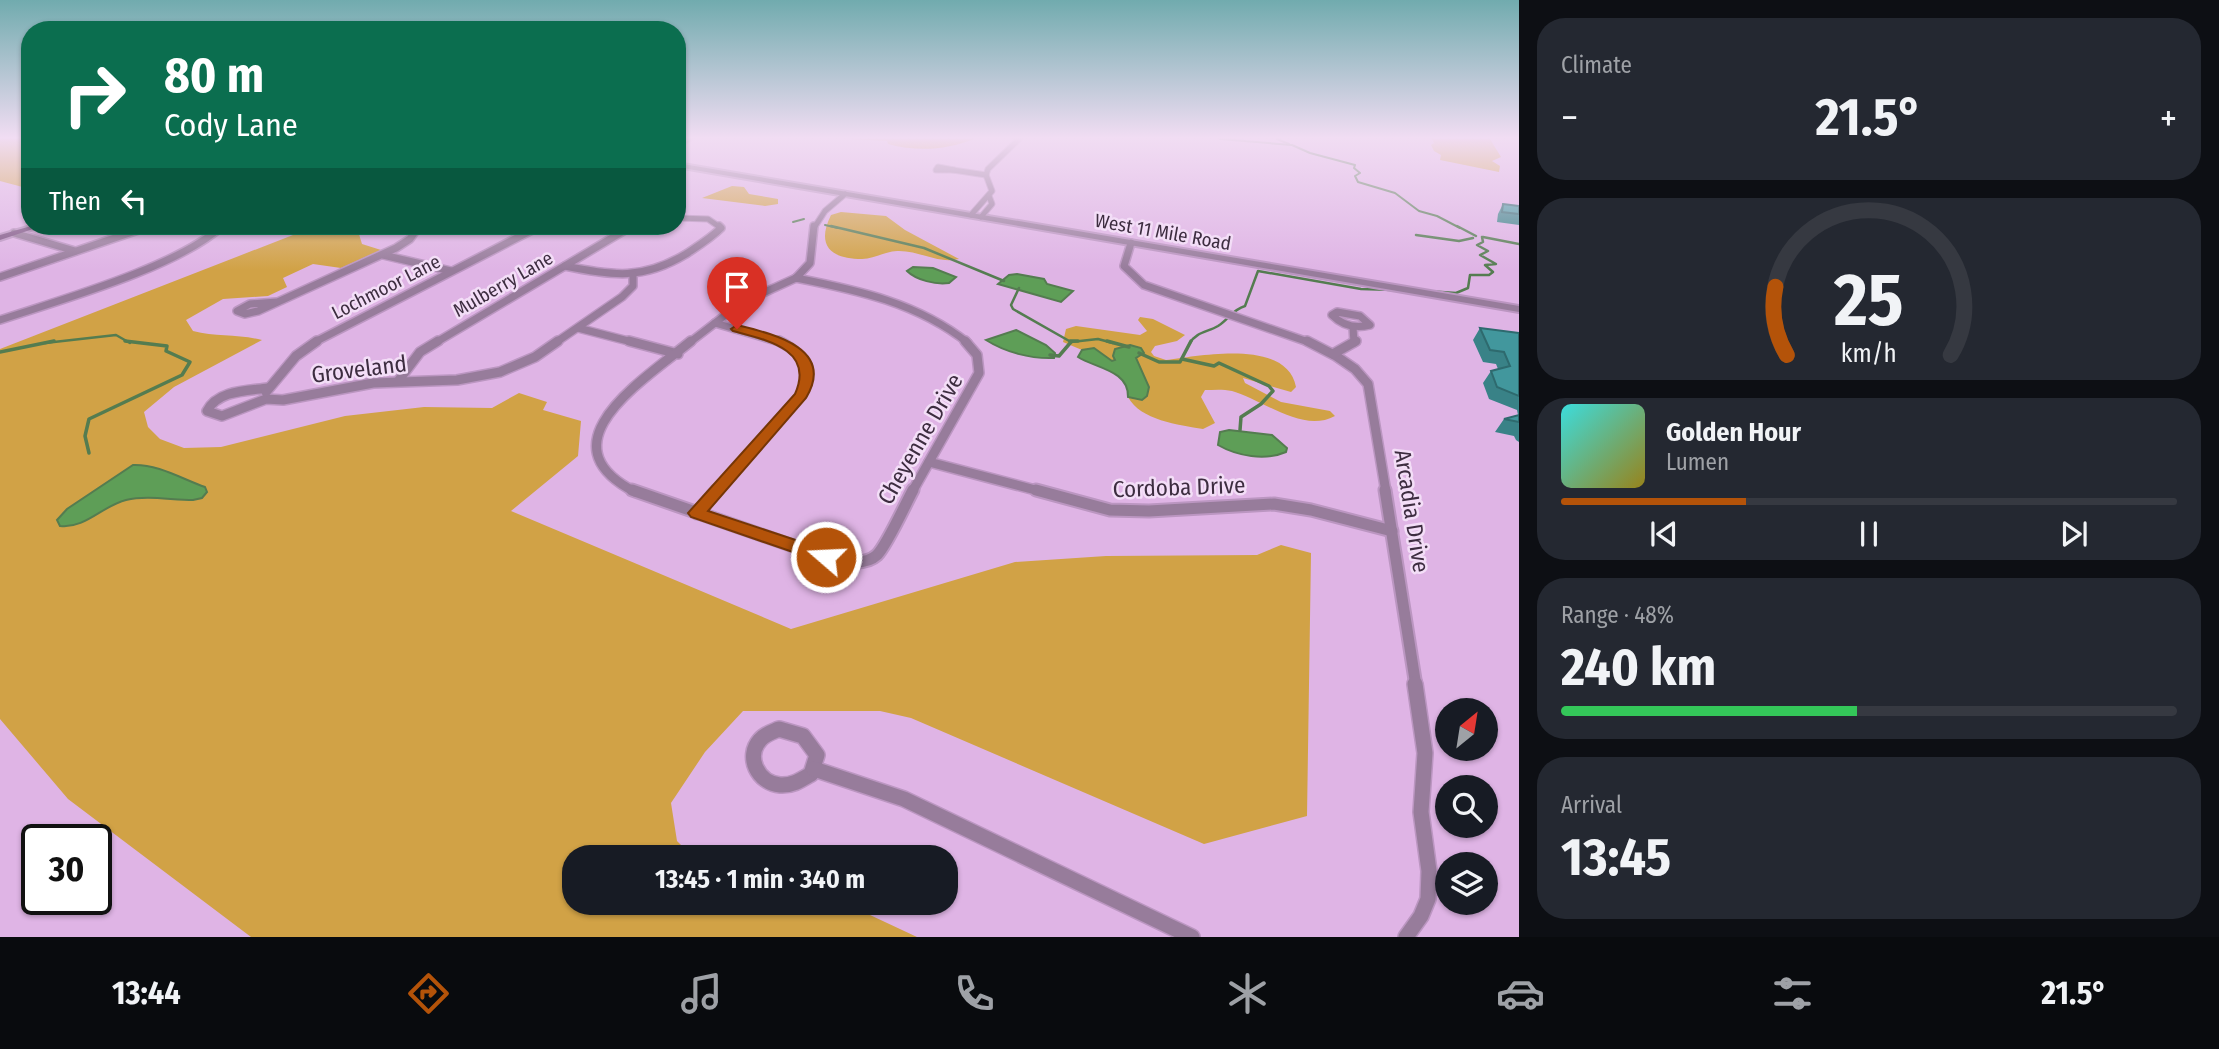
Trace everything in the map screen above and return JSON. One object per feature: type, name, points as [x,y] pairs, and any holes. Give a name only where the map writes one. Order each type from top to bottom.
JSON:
[{"type":"main road","points":[[0,238],[21,231]]},
{"type":"street","name":"West 11 Mile Road","points":[[780,183],[1519,309]]},
{"type":"street","points":[[971,215],[989,196],[990,183]]},
{"type":"street","points":[[715,323],[767,336],[792,348],[804,360],[808,380],[801,395],[697,513],[630,489],[610,476],[596,455],[596,435],[601,423],[715,323],[752,296],[796,278],[811,264],[815,224],[829,206],[845,194]]},
{"type":"street","points":[[981,217],[992,204],[989,196]]},
{"type":"street","points":[[565,266],[604,274],[633,275],[670,265],[721,228],[708,219],[686,218]]},
{"type":"street","points":[[14,233],[76,251]]},
{"type":"street","points":[[0,277],[123,235]]},
{"type":"street","points":[[0,320],[178,254],[199,245],[212,235]]},
{"type":"street","points":[[277,302],[382,254],[408,241],[412,235]]},
{"type":"street","name":"Lochmoor Lane","points":[[268,393],[296,356],[313,343],[523,235]]},
{"type":"street","name":"Mulberry Lane","points":[[399,380],[420,352],[617,235]]},
{"type":"street","name":"Arcadia Drive","points":[[1130,243],[1124,266],[1134,278],[1148,287],[1334,354],[1357,370],[1370,391],[1425,753],[1421,812],[1429,871],[1428,899],[1421,916],[1406,937]]},
{"type":"street","points":[[382,254],[451,271]]},
{"type":"street","name":"Groveland","points":[[268,393],[226,415],[213,415],[206,411],[209,405],[219,398],[268,393],[283,400],[399,380],[457,380],[500,372],[535,357],[629,291],[634,282],[633,275]]},
{"type":"street","name":"Cheyenne Drive","points":[[697,513],[840,561],[863,562],[877,555],[979,373],[980,365],[976,352],[957,336],[890,301],[796,278]]},
{"type":"street","points":[[1334,354],[1356,342],[1353,327]]},
{"type":"street","points":[[578,328],[678,354]]},
{"type":"street","name":"Cordoba Drive","points":[[929,462],[1110,510],[1149,511],[1274,504],[1392,531]]},
{"type":"street","points":[[779,729],[798,732],[814,746],[817,755],[814,769],[803,781],[792,785],[769,783],[755,770],[752,752],[755,744],[769,732],[779,729]]},
{"type":"street","points":[[814,769],[904,799],[1192,937]]},
{"type":"shaded area","points":[[732,186],[744,187],[749,194],[778,199],[778,204],[765,206],[702,198]]},
{"type":"shaded area","points":[[841,212],[886,216],[905,230],[959,259],[936,259],[899,251],[867,259],[834,253],[826,242],[825,235],[831,215]]},
{"type":"shaded area","points":[[293,235],[359,235],[362,244],[381,250],[341,268],[313,264],[283,278],[287,287],[268,296],[223,299],[186,320],[193,331],[262,340],[174,387],[144,412],[148,427],[160,439],[184,448],[221,447],[345,416],[424,407],[492,408],[519,393],[547,402],[543,410],[581,421],[578,456],[511,511],[791,629],[1015,562],[1106,556],[1257,555],[1281,545],[1311,553],[1307,816],[1204,844],[911,718],[880,711],[743,711],[705,752],[671,803],[677,841],[681,845],[562,845],[562,915],[870,915],[917,937],[251,937],[112,832],[112,824],[101,824],[68,799],[0,719],[0,349]]},
{"type":"shaded area","points":[[913,267],[933,268],[956,277],[949,283],[926,281],[907,271]]},
{"type":"shaded area","points":[[1009,275],[1044,279],[1047,284],[1073,291],[1061,302],[998,284]]},
{"type":"shaded area","points":[[1140,317],[1153,319],[1185,335],[1177,341],[1155,346],[1151,352],[1154,356],[1166,360],[1219,354],[1260,356],[1277,362],[1289,372],[1296,387],[1291,392],[1243,378],[1245,383],[1281,402],[1330,411],[1335,416],[1309,421],[1282,413],[1244,395],[1218,390],[1205,390],[1201,397],[1215,423],[1203,429],[1172,423],[1141,411],[1128,397],[1142,400],[1149,387],[1136,358],[1112,361],[1094,348],[1082,350],[1063,342],[1066,329],[1076,326],[1140,335],[1147,331],[1138,320]]},
{"type":"shaded area","points":[[1016,330],[1046,345],[1055,353],[1054,358],[1018,354],[986,340]]},
{"type":"shaded area","points":[[1130,345],[1141,348],[1144,353],[1136,358],[1149,387],[1147,396],[1142,400],[1128,397],[1127,388],[1117,375],[1078,357],[1082,350],[1094,348],[1112,361],[1115,360],[1115,349]]},
{"type":"shaded area","points":[[1229,430],[1272,435],[1287,448],[1286,452],[1260,457],[1234,452],[1218,445],[1220,432]]},
{"type":"shaded area","points":[[133,465],[170,473],[205,487],[207,492],[202,498],[193,500],[126,500],[86,521],[60,526],[57,520],[67,509]]},
{"type":"building","points":[[1503,204],[1519,206],[1519,214],[1502,212]]},
{"type":"building","points":[[1480,328],[1519,333],[1519,396],[1497,387],[1491,371],[1510,366],[1504,352],[1490,350]]},
{"type":"building","points":[[1519,415],[1519,422],[1504,419]]},
{"type":"waterway","points":[[1360,183],[1395,193],[1419,211],[1437,216],[1460,228]]},
{"type":"waterway","points":[[793,222],[804,219]]},
{"type":"waterway","points":[[825,225],[838,228]]},
{"type":"waterway","points":[[831,226],[924,248],[1004,281]]},
{"type":"waterway","points":[[1457,226],[1476,236]]},
{"type":"waterway","points":[[1416,235],[1459,241],[1473,238]]},
{"type":"waterway","points":[[1427,291],[1456,293],[1468,288],[1470,275],[1489,275],[1493,272],[1485,265],[1496,264],[1480,255],[1488,251],[1477,245],[1483,242],[1482,237]]},
{"type":"waterway","points":[[1483,237],[1519,244]]},
{"type":"waterway","points":[[1190,343],[1245,306],[1258,271],[1361,289],[1394,290]]},
{"type":"waterway","points":[[1019,288],[1011,305],[1013,309],[1071,342]]},
{"type":"waterway","points":[[45,343],[116,335],[127,341]]},
{"type":"waterway","points":[[1071,342],[1098,339],[1113,343]]},
{"type":"waterway","points":[[0,352],[54,341]]},
{"type":"waterway","points":[[89,453],[85,436],[89,419],[182,375],[190,362],[166,351],[167,346],[127,341]]},
{"type":"waterway","points":[[1070,341],[1078,341]]},
{"type":"waterway","points":[[1107,341],[1129,347]]},
{"type":"waterway","points":[[1139,353],[1159,362],[1180,362],[1191,341]]},
{"type":"waterway","points":[[1050,355],[1059,356],[1071,342]]},
{"type":"waterway","points":[[1182,359],[1214,366],[1219,363],[1269,386],[1273,391],[1261,404],[1241,417],[1240,430]]},
{"type":"route","points":[[737,329],[772,338],[792,348],[804,360],[808,380],[801,395],[697,513],[826,557]]}]
